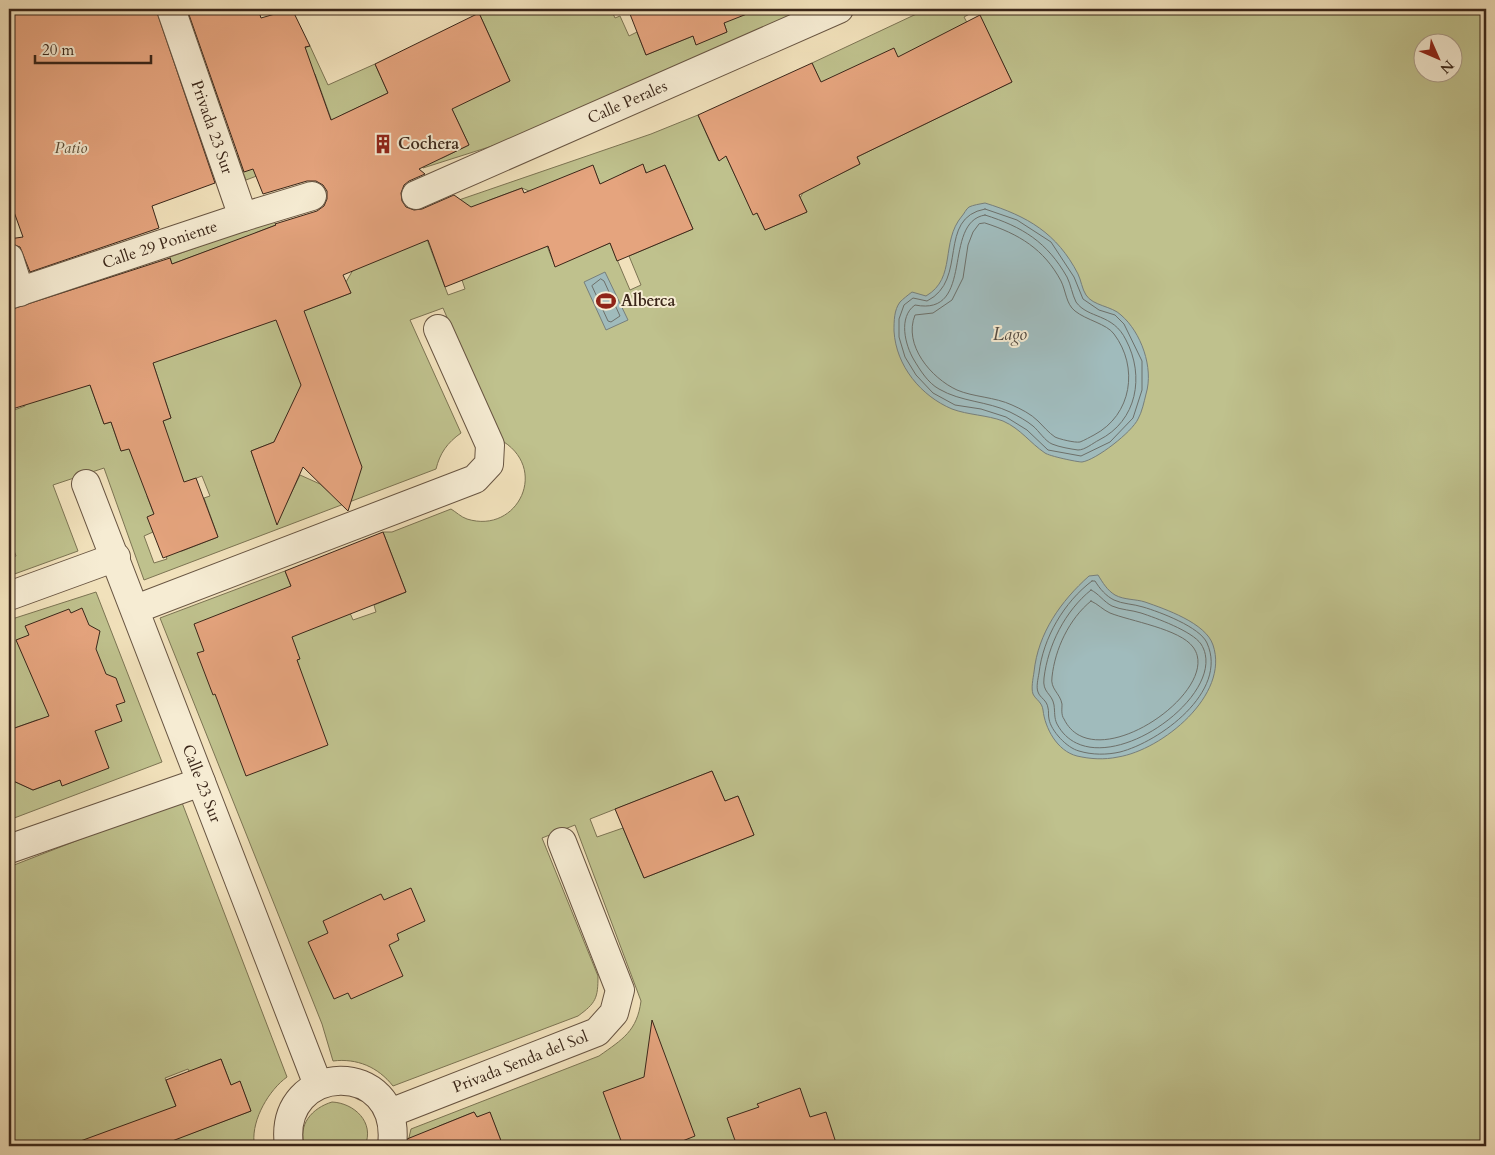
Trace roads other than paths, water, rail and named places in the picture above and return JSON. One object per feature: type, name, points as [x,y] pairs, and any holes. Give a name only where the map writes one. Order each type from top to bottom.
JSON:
[{"type":"street","name":"Privada 23 Sur","points":[[170,9],[243,216]]},
{"type":"street","name":"Calle Perales","points":[[416,195],[839,9]]},
{"type":"street","name":"Calle 29 Poniente","points":[[14,294],[243,216],[312,196]]},
{"type":"street","points":[[9,258],[14,294]]},
{"type":"street","points":[[136,609],[475,478],[489,464],[490,445],[438,329]]},
{"type":"street","name":"Calle 23 Sur","points":[[86,484],[116,557],[318,1085]]},
{"type":"street","points":[[9,596],[116,557]]},
{"type":"street","points":[[9,849],[201,782]]},
{"type":"street","name":"Privada Senda del Sol","points":[[390,1113],[597,1032],[614,1013],[620,990],[562,842]]},
{"type":"street","points":[[289,1146],[289,1126],[296,1104],[318,1085],[335,1080],[352,1081],[368,1087],[381,1098],[390,1113],[394,1130],[392,1146]]},
{"type":"water","name":"Lago","points":[[985,203],[1027,220],[1050,237],[1061,247],[1070,260],[1089,299],[1121,315],[1128,322],[1140,341],[1147,362],[1148,373],[1148,384],[1143,407],[1129,431],[1104,451],[1088,460],[1079,462],[1048,454],[1003,421],[958,411],[941,403],[930,396],[912,378],[900,356],[894,331],[898,305],[912,292],[926,296],[936,288],[942,280],[955,226],[969,207]]},
{"type":"water","name":"Alberca","points":[[605,272],[628,320],[606,330],[584,282]]},
{"type":"water","points":[[1098,575],[1107,589],[1115,595],[1145,602],[1163,609],[1184,618],[1202,630],[1209,637],[1213,645],[1216,664],[1212,683],[1202,701],[1172,732],[1154,744],[1135,752],[1102,759],[1077,756],[1058,744],[1049,731],[1042,707],[1033,694],[1032,689],[1040,644],[1052,619],[1069,596],[1089,576]]},
{"type":"place","name":"Cochera","points":[[383,144]]},
{"type":"place","name":"Alberca","points":[[606,301]]},
{"type":"park label","name":"Patio","points":[[71,148]]}]
